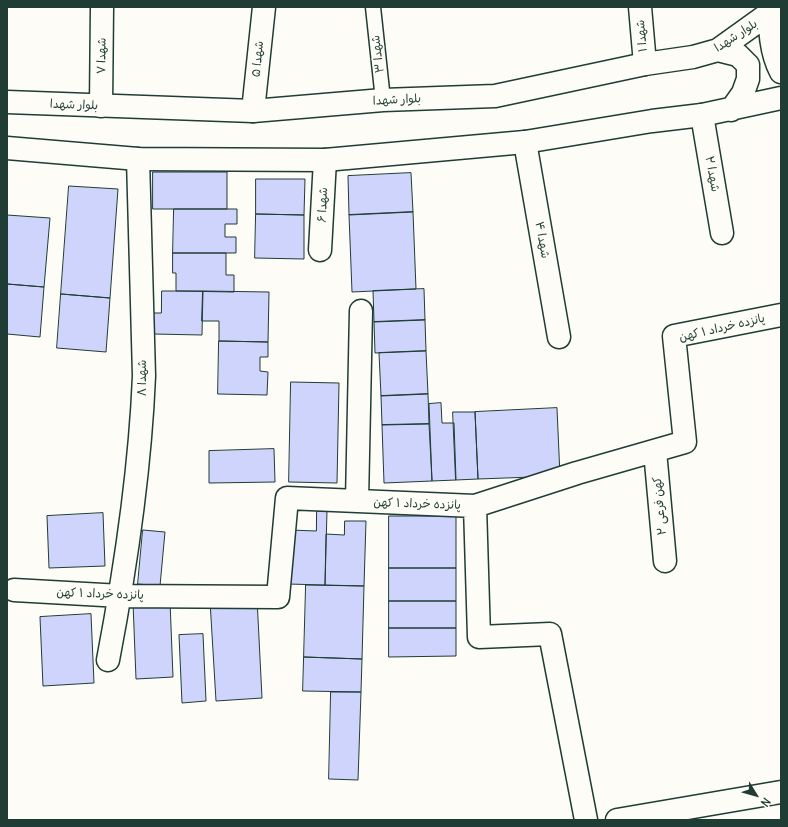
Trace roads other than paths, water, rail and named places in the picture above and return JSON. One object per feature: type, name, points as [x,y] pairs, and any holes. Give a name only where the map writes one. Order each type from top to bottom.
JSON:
[{"type":"street","name":"شهدا ۷","points":[[101,106],[102,7]]},
{"type":"street","name":"شهدا ۵","points":[[253,111],[264,7]]},
{"type":"street","name":"شهدا ۱","points":[[640,7],[644,64]]},
{"type":"street","name":"بلوار شهدا","points":[[7,102],[253,111],[383,100],[495,96],[644,64],[693,57],[718,50],[772,9]]},
{"type":"street","points":[[772,9],[771,42],[781,72]]},
{"type":"street","points":[[718,50],[738,55],[748,65],[748,79],[742,93],[731,110]]},
{"type":"street","points":[[7,148],[138,159],[325,160],[525,142],[652,121],[702,115],[731,110],[781,98]]},
{"type":"street","name":"شهدا ۲","points":[[702,115],[722,233]]},
{"type":"street","name":"شهدا ۴","points":[[525,142],[559,338]]},
{"type":"street","name":"شهدا ۸","points":[[108,660],[121,596],[131,529],[144,390],[138,159]]},
{"type":"street","name":"شهدا ۶","points":[[320,250],[325,160]]},
{"type":"street","points":[[356,501],[361,311]]},
{"type":"street","name":"پانزده خرداد ۱ کهن","points":[[14,590],[121,596],[278,597],[287,498],[475,506],[577,473],[685,442],[674,336],[781,315]]},
{"type":"street","name":"کهن فرعی ۲","points":[[655,451],[665,561]]},
{"type":"street","points":[[475,506],[479,637],[550,634],[586,820]]},
{"type":"street","points":[[617,820],[781,792]]},
{"type":"lane","name":"شهدا ۳","points":[[372,7],[383,100]]}]
